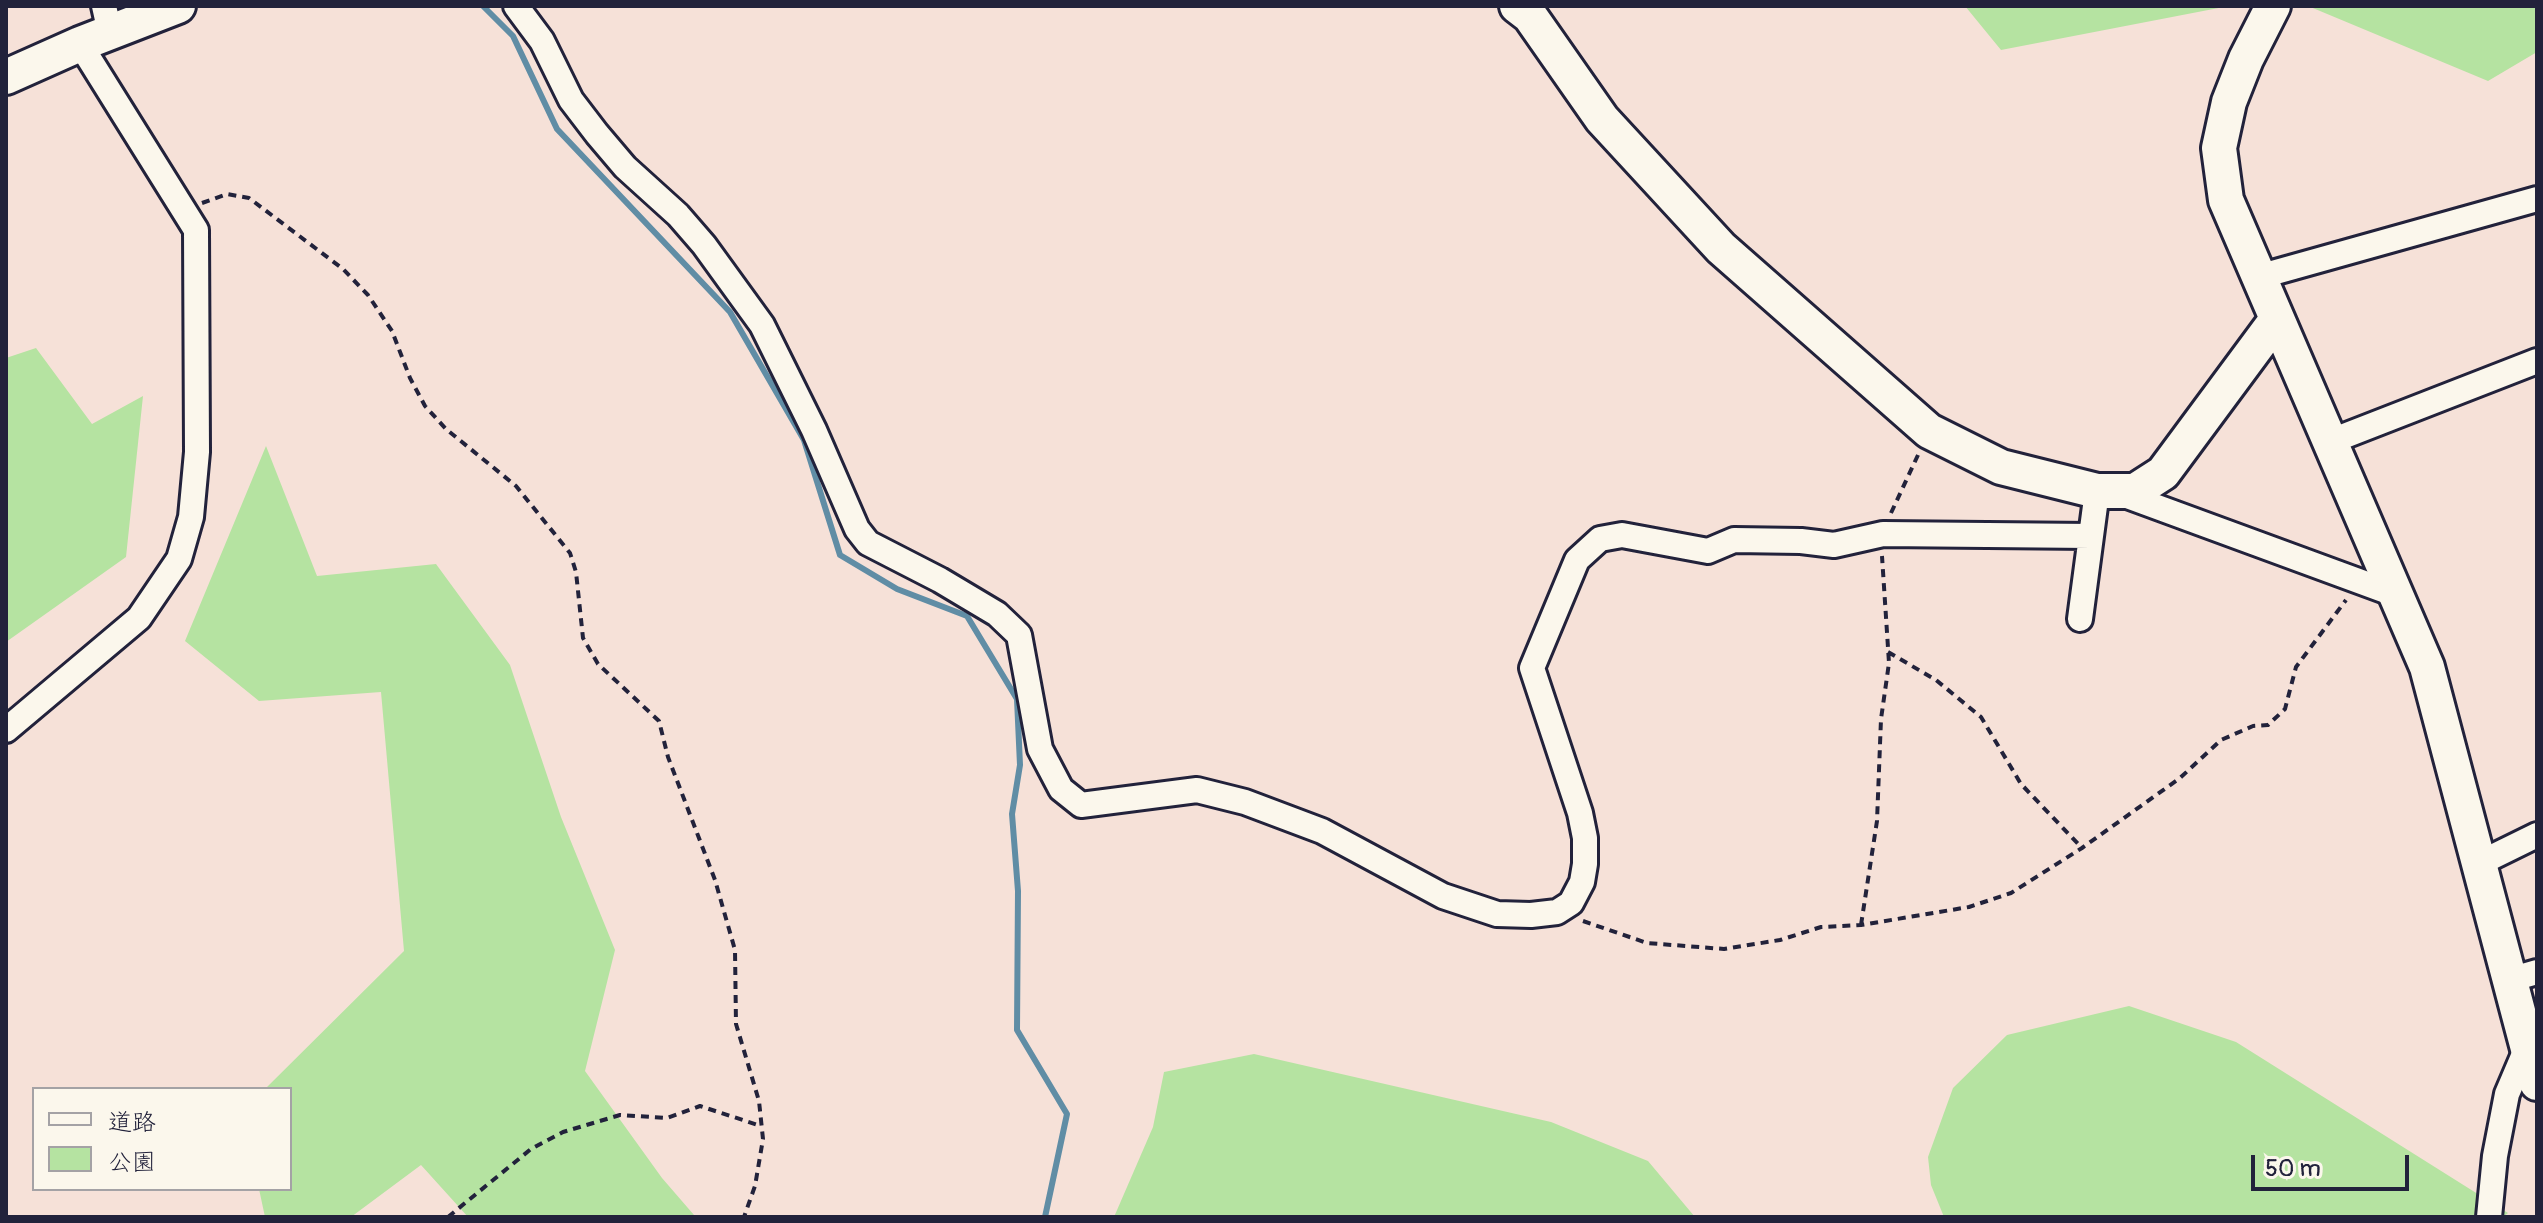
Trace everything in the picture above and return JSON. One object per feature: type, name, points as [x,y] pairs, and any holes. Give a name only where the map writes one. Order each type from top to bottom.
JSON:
[{"type":"street","points":[[6,77],[98,28],[178,6]]},
{"type":"street","points":[[516,6],[542,41],[571,100],[597,134],[625,167],[678,215],[704,245],[762,325],[814,430],[857,529],[868,543],[986,607],[1019,635],[1040,749],[1061,789],[1081,805],[1197,790],[1233,799],[1322,831],[1443,896],[1497,914],[1557,912],[1571,903],[1582,882],[1585,838],[1580,813],[1532,668],[1577,560],[1600,539],[1622,535],[1708,551],[1734,540],[1834,545],[1883,534],[2091,536]]},
{"type":"street","points":[[1517,6],[1530,16],[1602,119],[1721,248],[1929,431],[2001,467],[2108,492],[2394,594]]},
{"type":"street","points":[[2273,6],[2246,59],[2229,102],[2219,148],[2226,200],[2427,667],[2478,864],[2523,976],[2527,1047],[2537,1083]]},
{"type":"street","points":[[6,730],[139,618],[179,559],[191,517],[197,452],[196,230],[184,211],[98,28]]},
{"type":"street","points":[[2258,277],[2537,199]]},
{"type":"street","points":[[2108,492],[2135,491],[2163,473],[2277,319]]},
{"type":"street","points":[[2329,442],[2537,361]]},
{"type":"street","points":[[2080,619],[2091,536],[2108,492]]},
{"type":"street","points":[[2478,864],[2537,835]]},
{"type":"street","points":[[2489,1217],[2495,1156],[2507,1094],[2527,1047]]},
{"type":"path","points":[[184,211],[227,194],[249,198],[343,269],[368,295],[392,331],[410,378],[425,406],[446,429],[516,486],[570,553],[576,572],[583,638],[598,664],[659,721],[668,757],[715,880],[735,950],[736,1024],[759,1101],[763,1139],[755,1186],[744,1217]]},
{"type":"path","points":[[1861,925],[1877,821],[1881,719],[1888,652],[1883,534],[1929,431]]},
{"type":"path","points":[[1557,912],[1647,943],[1724,949],[1780,940],[1821,927],[1861,925],[1969,907],[2011,893],[2082,848],[2180,778],[2221,740],[2253,726],[2268,725],[2285,709],[2296,667],[2360,582]]},
{"type":"path","points":[[1888,652],[1936,680],[1981,717],[2021,784],[2082,848]]},
{"type":"path","points":[[448,1217],[531,1149],[563,1132],[620,1115],[667,1118],[700,1106],[761,1126]]},
{"type":"green space","points":[[1965,6],[2229,6],[2001,50]]},
{"type":"green space","points":[[2308,6],[2537,6],[2537,52],[2488,81]]},
{"type":"green space","points":[[36,348],[92,424],[143,396],[126,557],[6,642],[6,358]]},
{"type":"green space","points":[[266,446],[317,576],[436,564],[510,665],[561,817],[615,950],[585,1071],[662,1178],[694,1215],[692,1217],[468,1217],[421,1165],[351,1217],[265,1217],[259,1191],[292,1191],[292,1087],[267,1087],[404,951],[381,692],[259,701],[185,641]]},
{"type":"green space","points":[[2129,1006],[2236,1042],[2508,1213],[2503,1217],[1944,1217],[1931,1185],[1928,1157],[1953,1088],[2007,1035]]},
{"type":"green space","points":[[1254,1054],[1551,1122],[1648,1161],[1695,1217],[1114,1217],[1153,1127],[1164,1072]]},
{"type":"waterway","points":[[483,6],[513,36],[557,129],[730,312],[804,440],[840,555],[897,589],[967,616],[1017,699],[1020,765],[1012,814],[1018,891],[1017,1030],[1067,1114],[1045,1217]]}]
